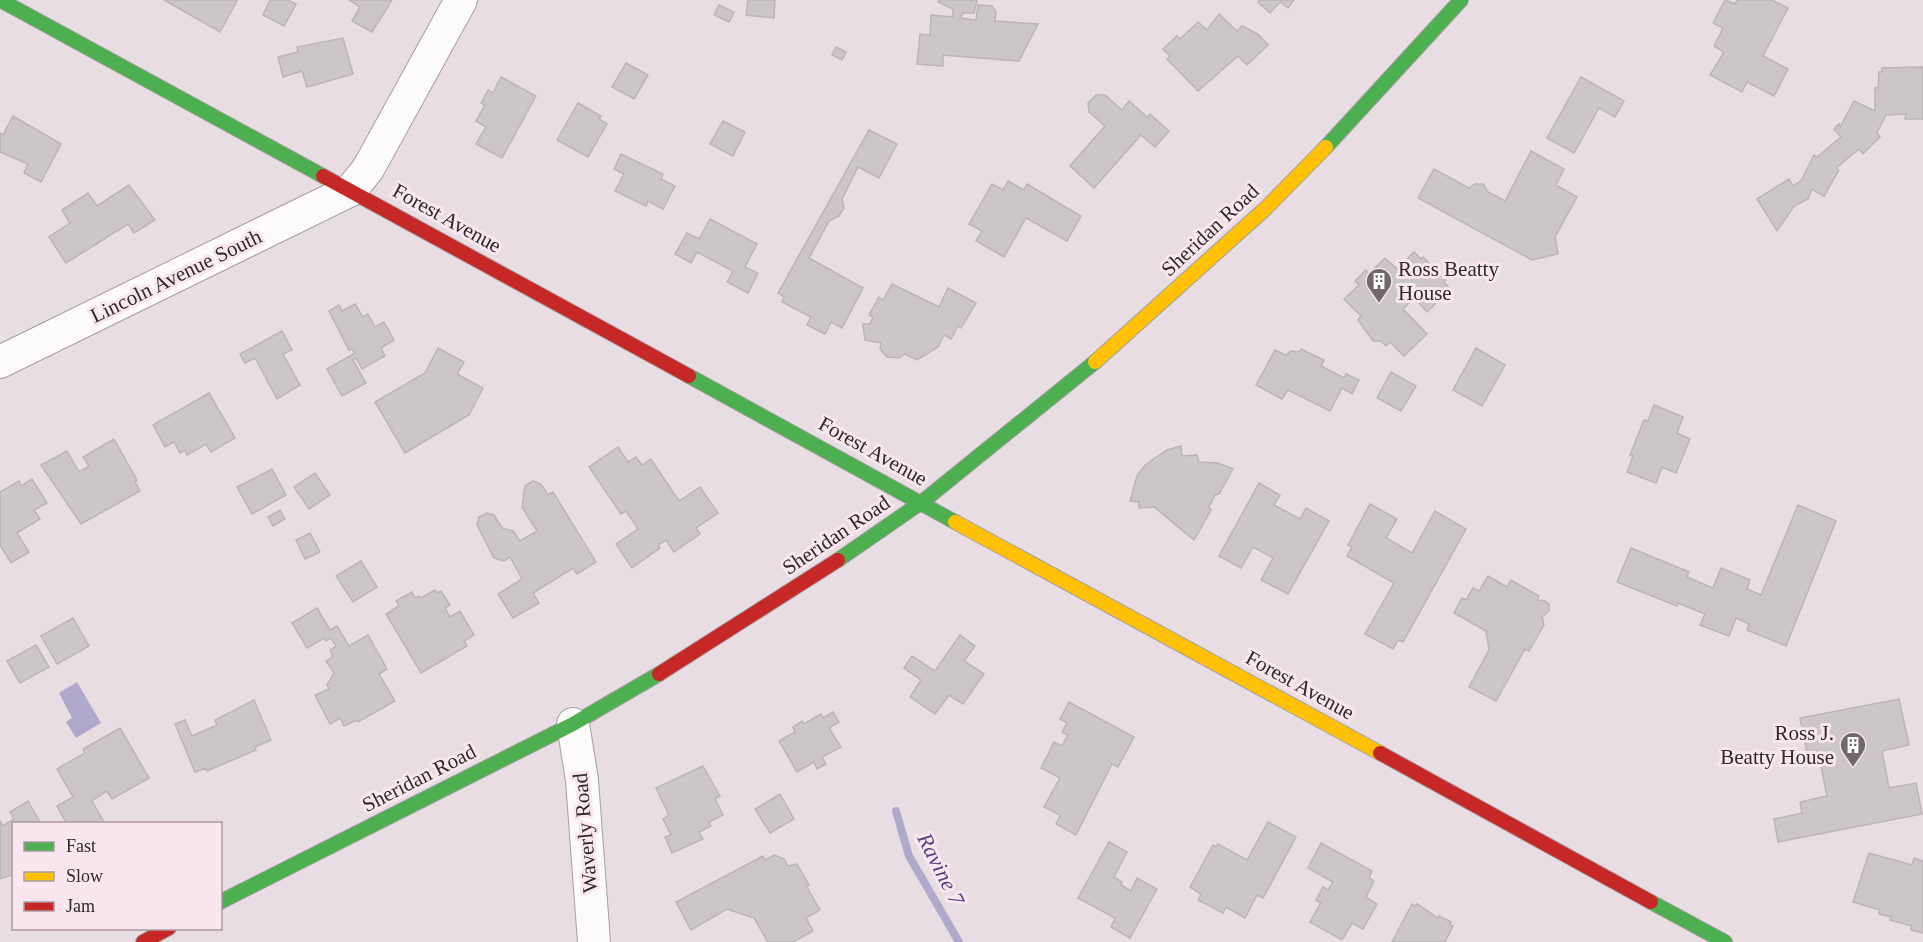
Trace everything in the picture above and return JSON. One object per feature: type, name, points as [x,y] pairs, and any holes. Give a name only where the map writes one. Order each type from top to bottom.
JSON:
[{"type":"street","name":"Forest Avenue","points":[[0,0],[1725,942]]},
{"type":"street","points":[[351,190],[368,169],[461,0]]},
{"type":"street","name":"Sheridan Road","points":[[222,901],[573,724],[796,588],[922,502],[1077,377],[1173,294],[1264,209],[1348,124],[1461,0]]},
{"type":"street","name":"Lincoln Avenue South","points":[[0,362],[351,190]]},
{"type":"street","name":"Waverly Road","points":[[573,724],[582,780],[594,942]]},
{"type":"street","points":[[143,942],[165,930]]},
{"type":"shaded area","points":[[77,682],[101,723],[76,738],[66,722],[72,718],[59,693]]},
{"type":"building","points":[[164,0],[236,0],[237,1],[220,32]]},
{"type":"building","points":[[270,0],[288,0],[296,4],[284,26],[263,15]]},
{"type":"building","points":[[349,0],[392,0],[372,32],[352,21],[360,7]]},
{"type":"building","points":[[748,0],[775,0],[774,18],[746,15]]},
{"type":"building","points":[[939,0],[977,0],[974,13],[963,13],[960,18],[976,20],[978,5],[992,6],[996,12],[995,21],[1038,24],[1019,61],[943,55],[943,66],[917,64],[920,34],[930,35],[931,15],[953,17],[953,9],[938,2]]},
{"type":"building","points":[[1259,0],[1294,0],[1288,8],[1280,2],[1270,13],[1258,2]]},
{"type":"building","points":[[1725,0],[1735,4],[1737,0],[1772,0],[1788,8],[1763,56],[1788,69],[1774,96],[1747,82],[1742,92],[1710,75],[1724,52],[1714,46],[1723,28],[1713,23]]},
{"type":"building","points":[[719,5],[734,12],[729,22],[714,15]]},
{"type":"building","points":[[1219,14],[1237,31],[1242,26],[1258,34],[1268,45],[1247,65],[1238,56],[1198,91],[1167,59],[1170,56],[1163,49],[1177,36],[1180,39],[1198,22],[1207,30]]},
{"type":"building","points":[[343,38],[353,74],[307,87],[302,71],[283,77],[278,57],[298,52],[297,47]]},
{"type":"building","points":[[836,47],[846,52],[842,60],[832,55]]},
{"type":"building","points":[[626,63],[648,75],[634,99],[612,87]]},
{"type":"building","points":[[1923,67],[1923,119],[1905,119],[1906,114],[1886,115],[1877,133],[1880,137],[1863,154],[1859,149],[1836,168],[1839,170],[1824,196],[1812,189],[1808,199],[1794,206],[1777,231],[1757,199],[1789,179],[1793,186],[1801,181],[1814,155],[1817,157],[1841,137],[1834,129],[1839,124],[1840,127],[1854,101],[1875,111],[1875,88],[1878,88],[1879,72],[1882,72],[1882,68]]},
{"type":"building","points":[[501,77],[536,96],[502,158],[476,144],[486,127],[476,121],[485,105],[481,103],[488,90],[493,93]]},
{"type":"building","points":[[1581,77],[1624,101],[1615,117],[1599,108],[1574,153],[1547,138]]},
{"type":"building","points":[[1096,95],[1105,95],[1122,110],[1129,101],[1147,117],[1150,114],[1169,131],[1155,147],[1141,135],[1094,188],[1070,166],[1105,126],[1089,112],[1088,103]]},
{"type":"building","points":[[578,103],[601,116],[599,119],[607,124],[588,157],[557,140]]},
{"type":"building","points":[[13,116],[61,144],[41,182],[24,173],[28,164],[0,152],[0,133],[3,135]]},
{"type":"building","points":[[723,121],[745,132],[733,156],[710,144]]},
{"type":"building","points":[[869,130],[897,144],[879,178],[858,167],[842,199],[844,208],[839,216],[829,221],[809,258],[863,288],[842,328],[831,322],[825,334],[807,325],[811,317],[782,302],[784,297],[778,293]]},
{"type":"building","points":[[1531,151],[1564,169],[1556,185],[1577,197],[1555,237],[1558,254],[1532,260],[1418,198],[1434,169],[1469,188],[1475,184],[1483,184],[1488,192],[1505,201]]},
{"type":"building","points":[[621,154],[663,174],[661,179],[675,186],[663,209],[648,201],[646,206],[615,191],[624,174],[614,169]]},
{"type":"building","points":[[1008,181],[1024,190],[1027,184],[1081,216],[1067,241],[1026,218],[1004,257],[976,241],[982,231],[969,224],[992,184],[1003,190]]},
{"type":"building","points":[[129,185],[155,220],[134,233],[128,224],[66,263],[49,237],[70,223],[62,210],[88,193],[97,206]]},
{"type":"building","points":[[710,219],[757,244],[745,267],[758,273],[748,293],[727,282],[733,271],[697,252],[691,263],[675,254],[687,233],[699,239]]},
{"type":"building","name":"Ross Beatty House","points":[[1414,252],[1421,259],[1423,257],[1446,280],[1444,282],[1450,289],[1427,312],[1414,298],[1403,309],[1427,334],[1404,356],[1390,342],[1386,346],[1381,341],[1373,341],[1358,320],[1361,316],[1344,299],[1359,285],[1355,281],[1366,270],[1369,274],[1385,258],[1397,269]]},
{"type":"building","points":[[892,284],[939,307],[948,288],[976,303],[961,328],[958,326],[951,339],[944,335],[938,347],[917,360],[905,354],[899,358],[887,357],[880,349],[881,343],[865,340],[863,324],[870,324],[873,317],[869,315],[879,297],[883,300]]},
{"type":"building","points":[[355,304],[363,317],[368,314],[375,327],[384,322],[394,340],[381,348],[385,356],[362,369],[356,358],[353,360],[366,383],[342,396],[327,369],[355,353],[352,349],[349,350],[329,311],[339,305],[342,311]]},
{"type":"building","points":[[282,331],[292,350],[283,354],[300,385],[277,399],[255,358],[245,363],[240,354]]},
{"type":"building","points":[[438,348],[464,362],[457,374],[483,388],[469,415],[405,453],[375,402],[425,373]]},
{"type":"building","points":[[1476,348],[1505,365],[1482,406],[1453,390]]},
{"type":"building","points":[[1301,349],[1324,360],[1321,366],[1344,378],[1346,374],[1359,380],[1352,394],[1342,388],[1330,411],[1288,390],[1282,399],[1256,385],[1275,350],[1286,355],[1291,351],[1299,352]]},
{"type":"building","points":[[1391,372],[1416,386],[1401,411],[1377,398]]},
{"type":"building","points":[[209,393],[235,438],[211,452],[206,444],[187,455],[185,450],[180,453],[174,442],[165,447],[153,425]]},
{"type":"building","points":[[1654,405],[1683,417],[1677,433],[1690,439],[1676,473],[1662,467],[1656,483],[1627,472],[1633,456],[1630,455],[1644,420],[1648,421]]},
{"type":"building","points":[[114,439],[137,480],[135,482],[140,491],[81,524],[41,465],[67,451],[79,472],[89,466],[83,457]]},
{"type":"building","points":[[1181,446],[1182,456],[1197,455],[1199,462],[1218,463],[1233,469],[1219,494],[1215,495],[1209,507],[1211,510],[1194,540],[1154,507],[1139,508],[1139,502],[1130,501],[1137,476],[1145,465],[1167,450]]},
{"type":"building","points":[[618,447],[628,462],[636,457],[642,465],[651,459],[679,501],[700,487],[718,513],[696,528],[700,534],[674,552],[666,540],[658,545],[660,548],[632,568],[616,544],[638,529],[626,511],[621,514],[589,467]]},
{"type":"building","points":[[272,469],[286,495],[252,514],[237,487]]},
{"type":"building","points":[[315,473],[330,495],[309,509],[294,487]]},
{"type":"building","points":[[32,479],[47,503],[34,510],[40,519],[17,533],[29,552],[11,563],[0,545],[0,492],[19,481],[21,486]]},
{"type":"building","points":[[533,481],[541,484],[548,495],[553,492],[596,562],[577,574],[573,568],[533,593],[539,603],[513,618],[498,594],[522,579],[510,557],[504,561],[494,558],[477,525],[479,517],[487,513],[494,515],[502,528],[513,531],[520,541],[537,531],[522,507],[525,486]]},
{"type":"building","points":[[1259,483],[1280,495],[1274,505],[1300,519],[1306,508],[1329,521],[1288,594],[1261,580],[1273,558],[1253,547],[1241,568],[1219,556]]},
{"type":"building","points":[[1370,504],[1397,519],[1386,538],[1412,553],[1435,511],[1466,529],[1403,642],[1398,640],[1393,649],[1365,634],[1394,583],[1347,556],[1352,547],[1348,545]]},
{"type":"building","points":[[1798,505],[1836,521],[1786,646],[1747,630],[1749,624],[1736,618],[1729,636],[1700,625],[1705,614],[1678,603],[1677,606],[1617,582],[1631,548],[1689,572],[1687,577],[1713,588],[1721,568],[1750,580],[1747,589],[1761,595]]},
{"type":"building","points":[[280,510],[285,519],[273,526],[268,517]]},
{"type":"building","points":[[310,533],[320,552],[305,559],[296,540]]},
{"type":"building","points":[[361,561],[377,587],[353,602],[336,576]]},
{"type":"building","points":[[1488,576],[1507,587],[1511,580],[1539,596],[1537,600],[1549,604],[1549,611],[1542,617],[1544,625],[1529,651],[1525,649],[1496,701],[1469,687],[1489,650],[1486,631],[1454,613],[1462,598],[1466,600],[1473,588],[1479,591]]},
{"type":"building","points":[[435,590],[437,593],[441,591],[450,605],[445,608],[450,617],[460,611],[474,635],[464,641],[467,646],[421,673],[386,614],[399,606],[396,601],[412,592],[415,598],[419,596],[421,598]]},
{"type":"building","points":[[317,608],[330,630],[337,626],[349,646],[368,635],[387,669],[379,674],[395,701],[358,722],[357,720],[344,726],[340,718],[330,724],[315,695],[329,689],[327,685],[334,673],[326,661],[333,657],[330,650],[336,646],[331,638],[326,641],[324,638],[307,648],[292,623]]},
{"type":"building","points":[[73,618],[89,646],[57,664],[41,636]]},
{"type":"building","points":[[960,635],[975,646],[964,661],[984,674],[963,704],[949,695],[935,714],[910,697],[921,680],[904,668],[912,656],[935,671]]},
{"type":"building","points":[[36,645],[49,667],[20,683],[7,661]]},
{"type":"building","name":"Ross J. Beatty House","points":[[1899,699],[1909,745],[1882,751],[1889,788],[1916,783],[1922,814],[1778,842],[1774,819],[1802,813],[1800,802],[1827,796],[1818,751],[1807,753],[1800,718]]},
{"type":"building","points":[[254,700],[271,740],[255,747],[256,750],[207,771],[206,768],[195,772],[175,724],[185,720],[192,736],[217,725],[215,720]]},
{"type":"building","points":[[1069,702],[1134,737],[1118,767],[1112,764],[1076,835],[1056,824],[1060,815],[1044,807],[1060,778],[1041,768],[1054,742],[1062,746],[1068,735],[1062,732],[1067,723],[1060,719]]},
{"type":"building","points":[[833,712],[839,722],[829,728],[841,747],[822,757],[826,764],[817,769],[814,762],[797,772],[779,741],[795,732],[793,727],[802,721],[804,724],[821,714],[823,718]]},
{"type":"building","points":[[120,728],[149,778],[112,799],[107,791],[92,801],[104,822],[66,822],[57,806],[73,797],[57,769],[85,753],[83,749]]},
{"type":"building","points":[[703,766],[720,796],[715,799],[723,815],[709,822],[711,826],[699,832],[703,839],[672,853],[665,837],[671,835],[663,819],[669,815],[656,788]]},
{"type":"building","points":[[780,794],[794,819],[770,833],[755,809]]},
{"type":"building","points":[[28,801],[40,822],[12,822],[12,875],[0,879],[0,821],[3,826],[14,819],[10,812]]},
{"type":"building","points":[[1268,822],[1296,837],[1263,898],[1257,895],[1245,918],[1226,907],[1223,913],[1198,900],[1201,894],[1190,887],[1213,845],[1216,847],[1218,844],[1247,860]]},
{"type":"building","points":[[1109,842],[1127,852],[1114,877],[1122,882],[1121,885],[1131,891],[1137,878],[1157,889],[1130,938],[1111,927],[1115,918],[1078,898]]},
{"type":"building","points":[[1321,843],[1372,871],[1369,878],[1374,881],[1366,897],[1377,904],[1363,929],[1352,923],[1342,940],[1310,922],[1321,903],[1316,900],[1323,887],[1328,890],[1333,882],[1308,868]]},
{"type":"building","points":[[1869,853],[1912,865],[1914,858],[1923,861],[1923,933],[1911,930],[1912,926],[1890,920],[1891,917],[1879,914],[1880,910],[1853,902]]},
{"type":"building","points":[[774,855],[784,859],[788,866],[797,864],[809,885],[807,887],[820,910],[806,918],[813,931],[793,942],[768,942],[754,918],[727,909],[691,930],[676,902],[763,856],[765,860]]},
{"type":"building","points":[[1412,904],[1415,906],[1417,904],[1438,918],[1439,916],[1451,922],[1450,925],[1453,926],[1445,942],[1392,942]]},
{"type":"waterway","name":"Ravine 7","points":[[896,811],[909,856],[959,942]]},
{"type":"traffic: fast","points":[[0,0],[323,176]]},
{"type":"traffic: fast","points":[[1326,147],[1461,0]]},
{"type":"traffic: fast","points":[[838,560],[922,502],[1095,362]]},
{"type":"traffic: fast","points":[[689,376],[955,522]]},
{"type":"traffic: fast","points":[[222,901],[573,724],[659,674]]},
{"type":"traffic: fast","points":[[1651,902],[1725,942]]},
{"type":"traffic: slow","points":[[1095,362],[1265,209],[1326,147]]},
{"type":"traffic: slow","points":[[955,522],[1380,753]]},
{"type":"traffic: jam","points":[[323,176],[689,376]]},
{"type":"traffic: jam","points":[[659,674],[838,560]]},
{"type":"traffic: jam","points":[[1380,753],[1651,902]]},
{"type":"traffic: jam","points":[[143,942],[165,930]]},
{"type":"place","name":"Ross Beatty House","points":[[1379,304]]},
{"type":"place","name":"Ross J. Beatty House","points":[[1853,768]]}]
